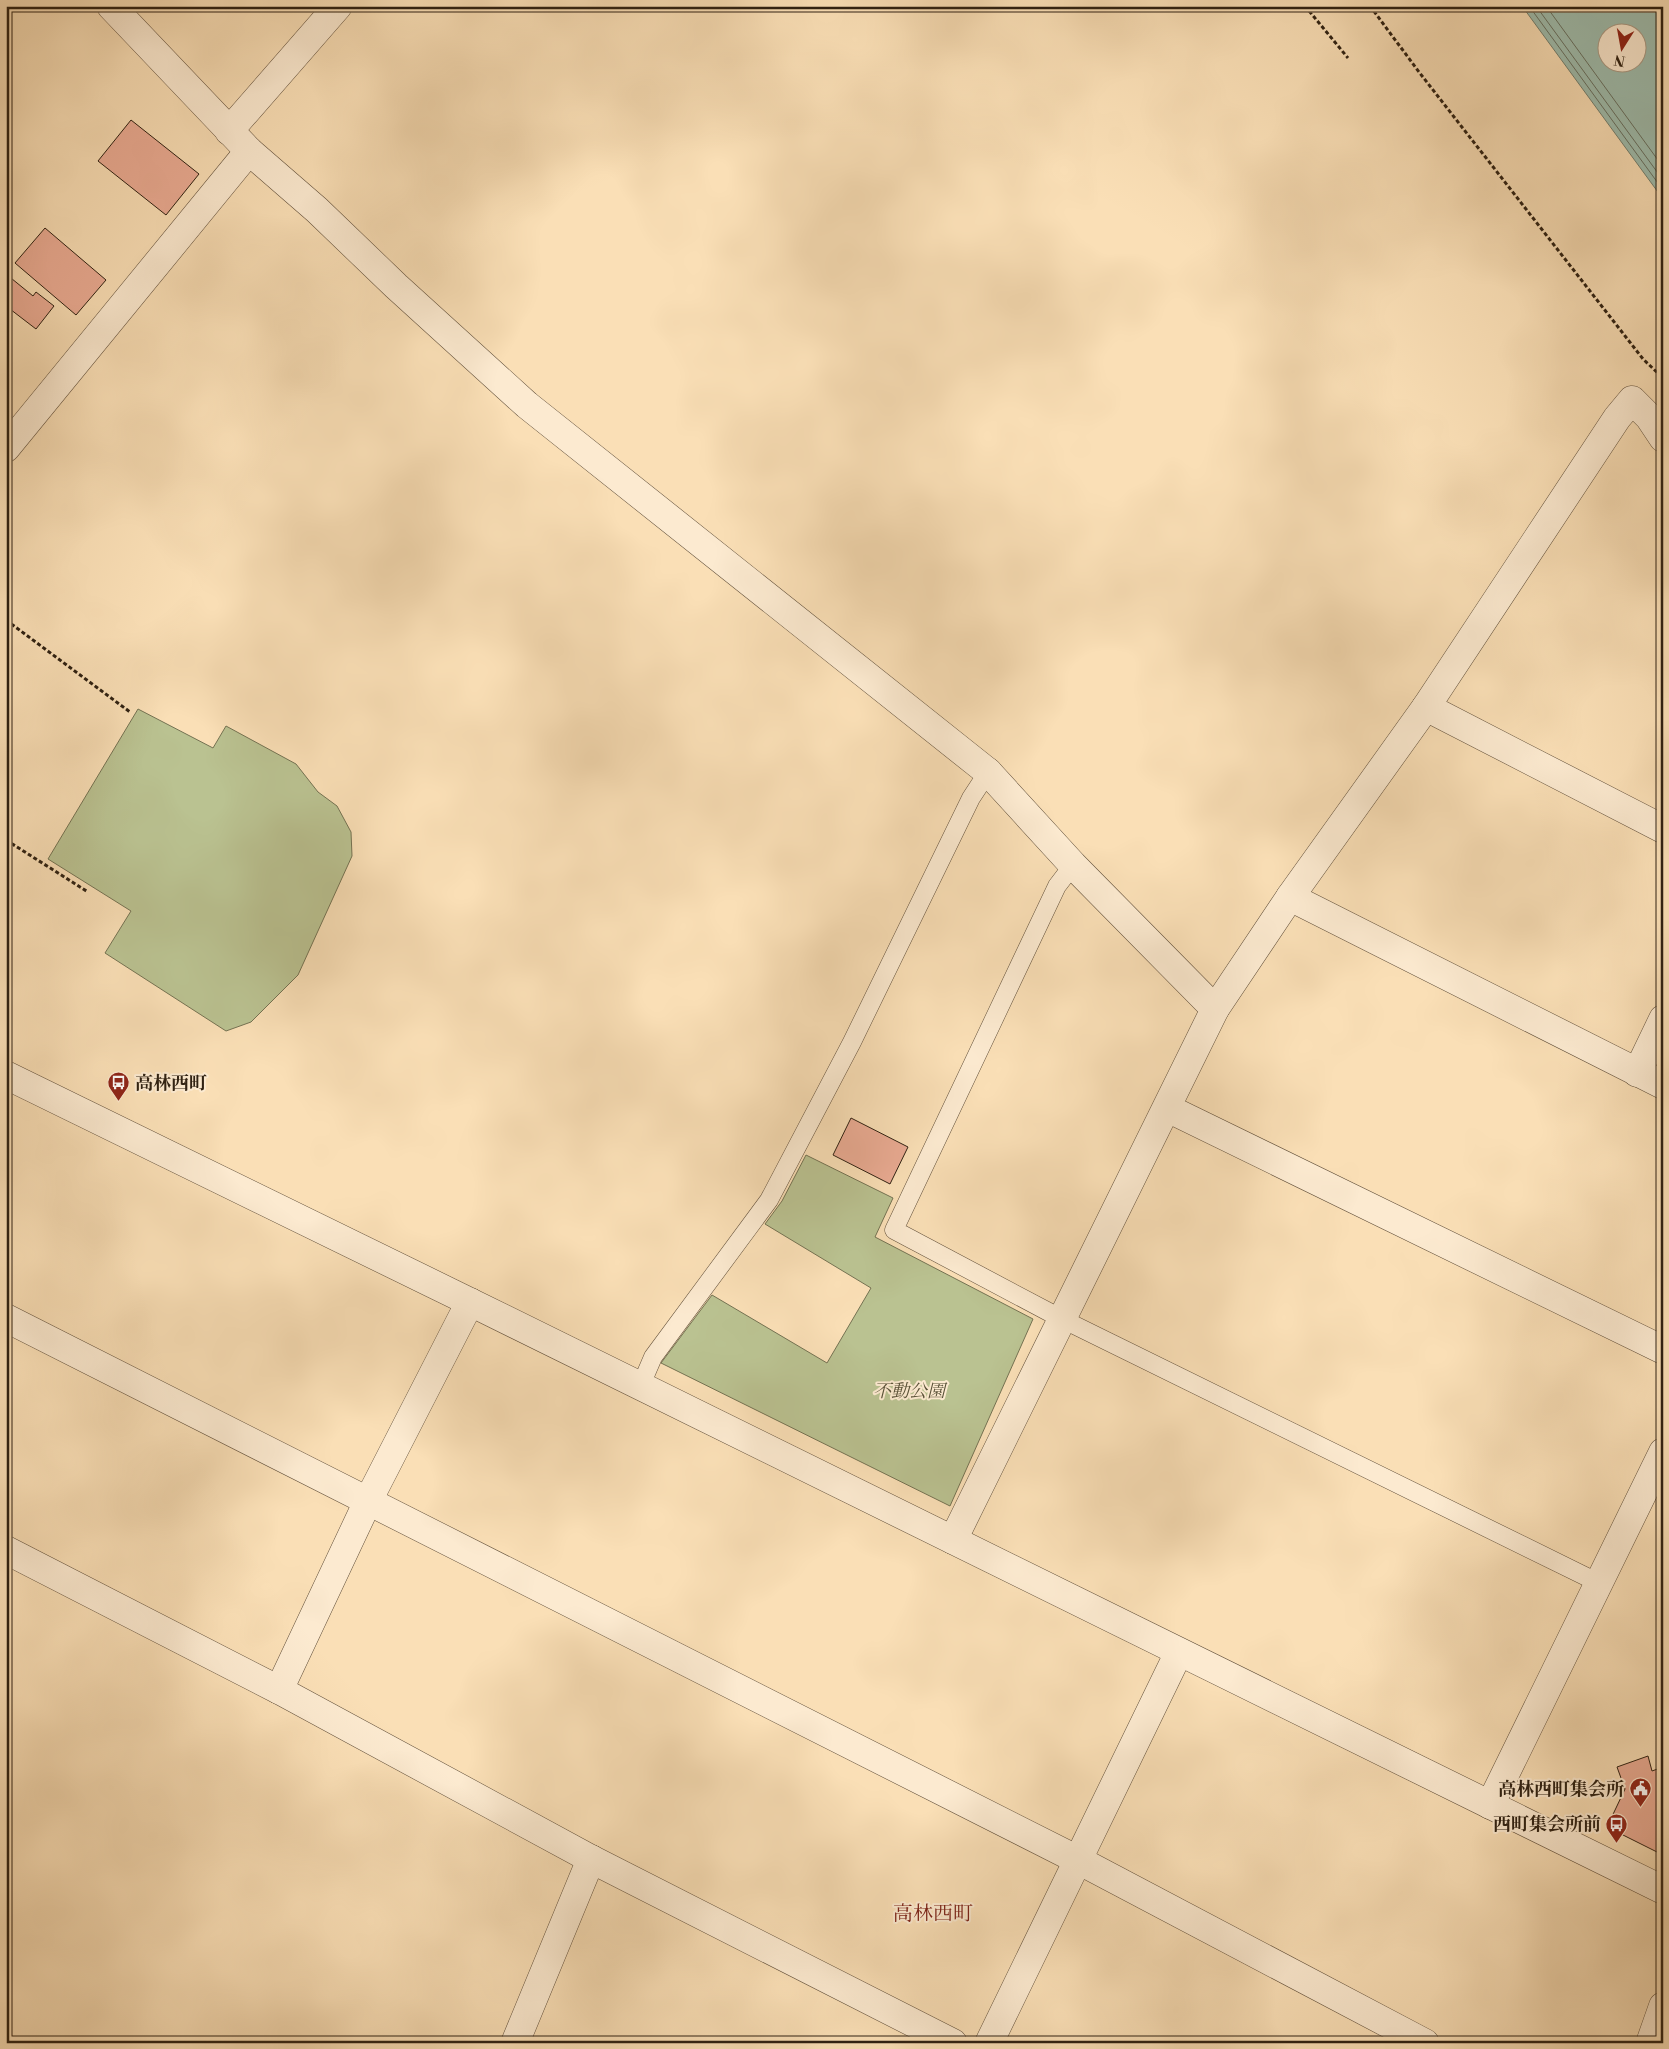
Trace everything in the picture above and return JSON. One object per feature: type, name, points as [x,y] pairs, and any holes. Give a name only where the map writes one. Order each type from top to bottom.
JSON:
[{"type":"street","points":[[111,6],[248,151],[317,210],[396,286],[527,405],[988,772],[1073,864],[1215,1009]]},
{"type":"street","points":[[229,131],[338,6]]},
{"type":"street","points":[[6,448],[248,151]]},
{"type":"street","points":[[953,1540],[1215,1009],[1290,897],[1426,706],[1617,418],[1632,400],[1650,417],[1663,438]]},
{"type":"street","points":[[1426,706],[1663,829]]},
{"type":"street","points":[[1290,897],[1663,1085]]},
{"type":"street","points":[[1637,1073],[1663,1019]]},
{"type":"street","points":[[6,1075],[640,1385],[1663,1890]]},
{"type":"street","points":[[1166,1108],[1663,1350]]},
{"type":"street","points":[[279,1690],[368,1501],[470,1302]]},
{"type":"street","points":[[6,1318],[1078,1860],[1425,2043]]},
{"type":"street","points":[[1490,1805],[1663,1452]]},
{"type":"street","points":[[6,1550],[279,1690],[591,1859],[953,2043]]},
{"type":"street","points":[[989,2043],[1179,1652]]},
{"type":"street","points":[[515,2043],[591,1859]]},
{"type":"street","points":[[1650,2043],[1663,2006]]},
{"type":"lane","points":[[640,1385],[653,1357],[769,1200],[852,1042],[971,798],[988,772]]},
{"type":"lane","points":[[1073,864],[1057,886],[894,1230],[1062,1319],[1599,1583]]},
{"type":"path","points":[[1305,6],[1348,58]]},
{"type":"path","points":[[1370,6],[1419,72],[1631,343],[1663,378]]},
{"type":"path","points":[[6,620],[130,712]]},
{"type":"path","points":[[6,840],[88,892]]},
{"type":"green space","points":[[138,709],[213,748],[226,726],[296,764],[318,792],[337,806],[351,832],[352,856],[298,975],[251,1022],[226,1031],[105,953],[131,911],[48,859]]},
{"type":"green space","name":"不動公園","points":[[806,1155],[893,1198],[875,1237],[1033,1319],[950,1506],[661,1363],[712,1295],[827,1363],[871,1288],[765,1224],[782,1201]]},
{"type":"water","points":[[1522,6],[1663,6],[1663,199]]},
{"type":"building","points":[[131,120],[199,174],[166,215],[98,161]]},
{"type":"building","points":[[45,228],[106,280],[76,315],[15,263]]},
{"type":"building","points":[[6,274],[33,296],[36,292],[54,306],[36,329],[6,306]]},
{"type":"building","points":[[851,1118],[908,1147],[890,1184],[833,1155]]},
{"type":"building","name":"高林西町集会所","points":[[1648,1756],[1652,1771],[1663,1767],[1663,1855],[1607,1827],[1625,1789],[1617,1767]]},
{"type":"place","name":"高林西町","points":[[119,1102]]},
{"type":"place","name":"高林西町集会所","points":[[1640,1808]]},
{"type":"place","name":"西町集会所前","points":[[1617,1843]]},
{"type":"district","name":"高林西町","points":[[933,1914]]}]
